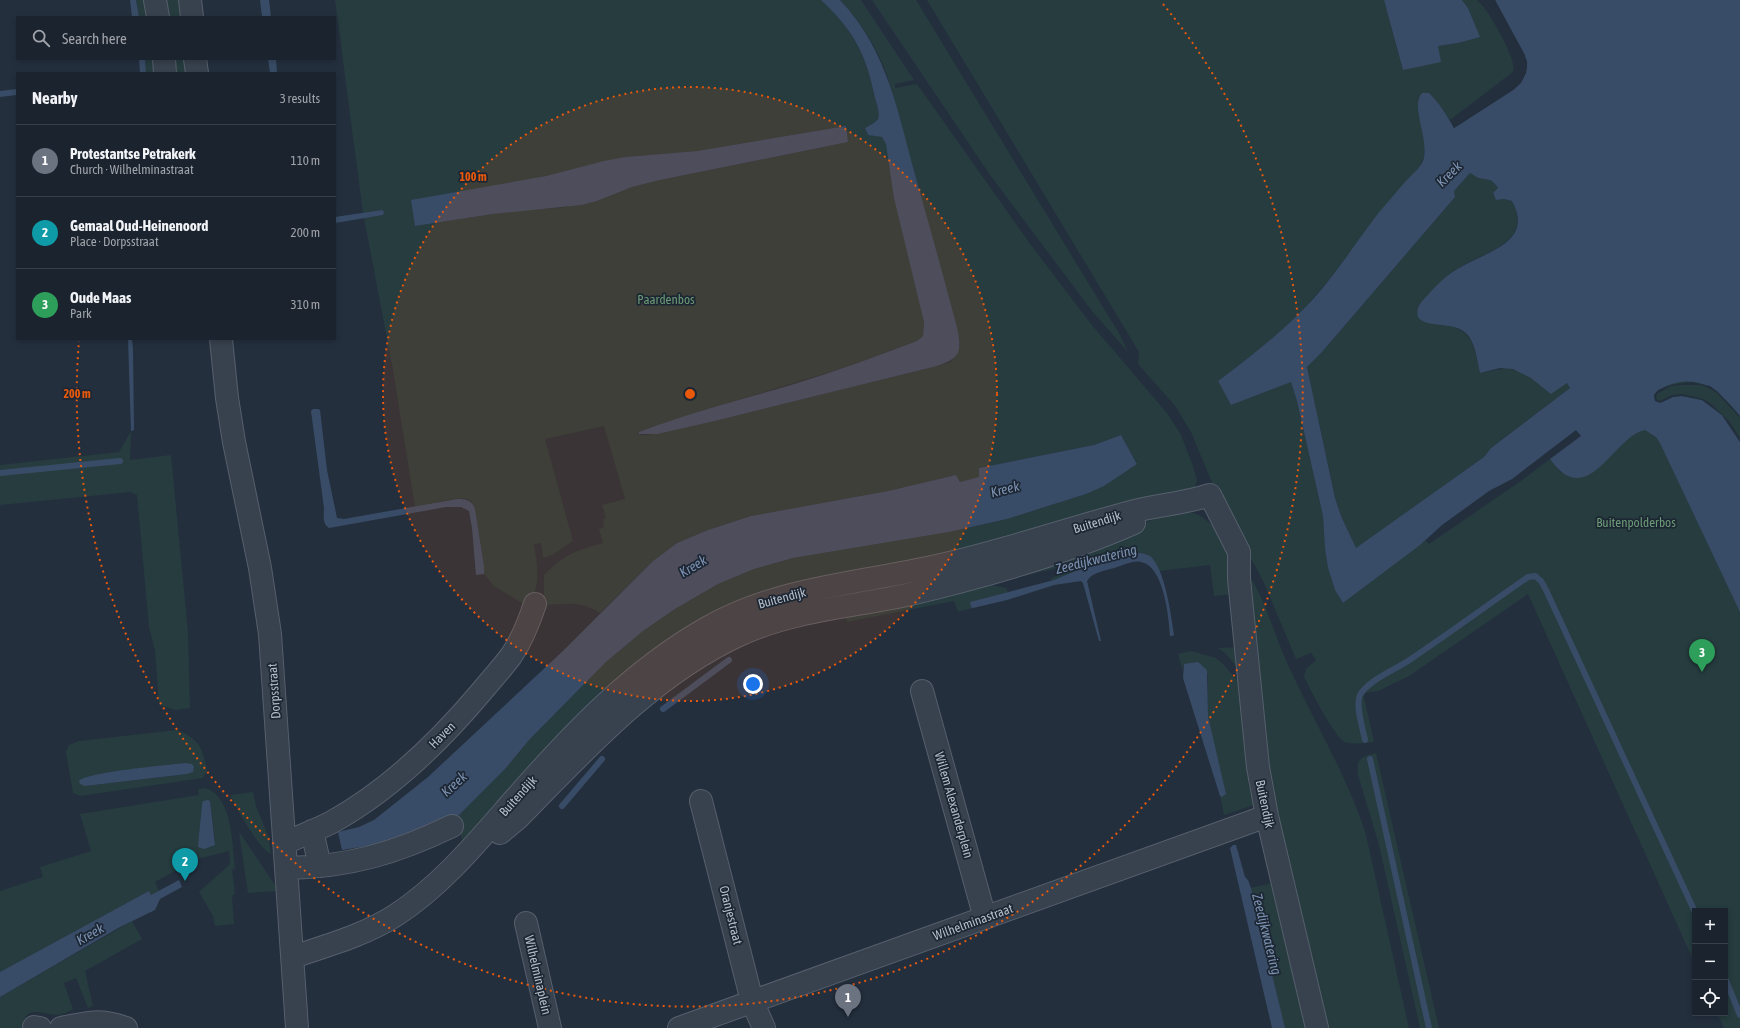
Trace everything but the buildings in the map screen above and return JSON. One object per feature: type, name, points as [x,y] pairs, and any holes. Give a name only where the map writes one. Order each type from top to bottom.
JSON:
[{"type":"street","points":[[155,0],[158,16]]},
{"type":"street","points":[[190,0],[192,16]]},
{"type":"street","points":[[164,60],[165,72]]},
{"type":"street","points":[[195,60],[197,72]]},
{"type":"street","name":"Dorpsstraat","points":[[220,345],[234,442],[260,568],[270,634],[297,1028]]},
{"type":"street","name":"Buitendijk","points":[[293,957],[356,935],[377,926],[396,915],[426,893],[471,849],[489,840],[518,818],[614,723],[650,691],[683,666],[727,640],[776,621],[906,595],[1041,558],[1106,535],[1178,504],[1210,495],[1239,552],[1239,579],[1256,750],[1267,816],[1318,1028]]},
{"type":"street","name":"Haven","points":[[285,843],[331,823],[373,795],[441,737],[511,655],[526,630],[536,604]]},
{"type":"street","name":"Willem Alexanderplein","points":[[922,692],[985,918]]},
{"type":"street","name":"Oranjestraat","points":[[701,801],[752,1001],[764,1028]]},
{"type":"street","name":"Wilhelminastraat","points":[[679,1028],[1267,816]]},
{"type":"street","points":[[287,868],[351,862],[396,850],[452,826]]},
{"type":"street","points":[[312,831],[320,866]]},
{"type":"street","name":"Wilhelminaplein","points":[[526,923],[550,1028]]},
{"type":"street","points":[[61,1028],[99,1021],[112,1023],[126,1028]]},
{"type":"green space","points":[[136,0],[148,0],[151,16],[139,16]]},
{"type":"green space","points":[[159,0],[183,0],[184,16],[162,16]]},
{"type":"green space","name":"Paardenbos","points":[[335,0],[821,0],[842,22],[850,33],[863,56],[867,68],[879,114],[877,120],[865,128],[868,135],[882,137],[886,144],[924,322],[923,336],[917,341],[846,367],[679,418],[639,432],[640,435],[647,435],[715,421],[951,362],[960,345],[957,327],[887,75],[878,54],[867,35],[855,17],[840,0],[861,0],[914,80],[895,84],[895,88],[917,84],[1028,241],[1091,324],[1167,413],[1181,435],[1197,481],[1193,491],[796,590],[465,850],[456,818],[505,769],[530,739],[606,662],[643,631],[675,609],[718,584],[754,569],[793,558],[949,532],[1007,519],[1086,494],[1137,463],[1121,435],[1094,445],[979,468],[980,477],[960,482],[956,475],[888,491],[751,516],[708,530],[677,543],[653,561],[600,613],[580,604],[544,605],[544,575],[558,562],[571,554],[603,543],[599,529],[604,527],[603,519],[606,518],[602,505],[625,499],[604,426],[545,439],[573,541],[552,555],[543,558],[541,543],[534,544],[537,583],[533,595],[525,605],[494,586],[484,574],[475,509],[470,501],[462,498],[415,507],[393,370],[364,218],[383,215],[382,210],[363,213]],"holes":[[[845,126],[848,142],[660,180],[632,187],[597,201],[559,208],[534,209],[493,214],[415,226],[524,181],[625,157],[697,151]]]},
{"type":"green space","points":[[872,0],[916,0],[1120,335],[1128,352],[1092,311],[990,175]]},
{"type":"green space","name":"Buitenpolderbos","points":[[927,0],[1384,0],[1403,70],[1438,46],[1458,43],[1479,36],[1468,8],[1462,0],[1477,0],[1491,18],[1508,49],[1512,59],[1513,72],[1450,120],[1444,111],[1422,93],[1418,99],[1425,148],[1424,157],[1419,168],[1380,212],[1333,275],[1302,311],[1266,345],[1218,381],[1231,405],[1291,381],[1297,401],[1323,516],[1328,568],[1335,590],[1343,603],[1425,540],[1429,544],[1518,483],[1550,459],[1561,473],[1650,389],[1692,374],[1740,405],[1740,1028],[1724,1028],[1718,1016],[1728,1016],[1728,908],[1692,908],[1692,957],[1528,594],[1409,676],[1378,691],[1363,693],[1374,742],[1356,744],[1345,742],[1335,732],[1329,723],[1304,676],[1306,669],[1316,660],[1311,653],[1296,659],[1264,583],[1216,492],[1191,432],[1176,407],[1138,364],[1139,352]]},
{"type":"green space","points":[[145,60],[156,60],[157,72],[146,72]]},
{"type":"green space","points":[[169,60],[188,60],[189,72],[169,72]]},
{"type":"green space","points":[[1471,172],[1477,177],[1491,180],[1495,183],[1498,189],[1493,193],[1493,195],[1497,200],[1504,199],[1512,201],[1517,215],[1517,226],[1512,236],[1504,244],[1460,267],[1448,276],[1421,302],[1417,313],[1450,325],[1466,334],[1474,348],[1480,373],[1507,368],[1522,372],[1531,378],[1567,383],[1570,388],[1491,448],[1484,457],[1356,549],[1341,516],[1335,498],[1307,367],[1322,352],[1455,197],[1454,191]]},
{"type":"green space","points":[[131,431],[130,460],[171,455],[188,632],[190,708],[175,710],[159,705],[155,650],[149,627],[137,495],[130,492],[0,505],[0,465],[119,452]]},
{"type":"green space","points":[[1187,511],[1200,516],[1210,523],[1218,533],[1228,556],[1235,594],[1214,596],[1210,565],[1159,571],[1153,559],[1148,555],[1133,553],[1085,567],[1052,581],[1051,578],[1070,570],[1067,563],[1050,570],[1016,577],[1170,513]]},
{"type":"green space","points":[[1250,577],[1267,610],[1290,669],[1341,771],[1359,813],[1366,835],[1409,1028],[1323,1028],[1272,817]]},
{"type":"green space","points":[[982,583],[1006,588],[1008,592],[971,602],[971,607],[973,608],[958,612],[954,601],[847,622],[844,612]]},
{"type":"green space","points":[[1240,647],[1240,671],[1226,654],[1218,648]]},
{"type":"green space","points":[[1191,651],[1216,658],[1244,688],[1249,788],[1256,792],[1254,805],[1224,815],[1208,716],[1208,675],[1183,666],[1183,671],[1178,654]]},
{"type":"green space","points":[[177,730],[185,733],[196,741],[202,751],[207,771],[203,778],[80,796],[73,793],[66,752],[69,745],[79,741]],"holes":[[[185,763],[194,767],[187,774],[85,786],[99,774]]]},
{"type":"green space","points":[[1376,753],[1439,1028],[1420,1028],[1379,845],[1358,775],[1358,765],[1361,759]]},
{"type":"green space","points":[[205,788],[214,793],[221,801],[229,822],[232,834],[235,869],[232,870],[235,894],[232,896],[234,924],[215,926],[213,916],[199,892],[230,864],[229,851],[197,859],[155,882],[159,891],[151,895],[149,892],[0,972],[0,891],[43,877],[40,867],[91,851],[80,814],[199,795],[198,789]],"holes":[[[208,800],[210,801],[215,841],[198,847],[202,804]]]},
{"type":"green space","points":[[253,792],[256,806],[268,835],[271,854],[254,836],[230,795]]},
{"type":"green space","points":[[240,833],[279,891],[248,893]]},
{"type":"green space","points":[[1272,883],[1312,1028],[1285,1028],[1281,1016],[1251,888]]},
{"type":"green space","points":[[132,921],[142,939],[85,971],[93,1006],[88,1008],[76,978],[64,983],[73,1009],[58,1015],[35,1012],[30,1013],[26,1015],[23,1028],[0,1028],[0,997]]},
{"type":"water","points":[[130,0],[136,0],[139,16],[132,16]]},
{"type":"water","points":[[260,0],[269,0],[271,16],[262,16]]},
{"type":"water","points":[[821,0],[840,0],[856,19],[870,40],[889,84],[897,107],[957,327],[959,342],[958,352],[951,360],[937,366],[715,421],[657,434],[639,434],[639,432],[677,419],[791,385],[870,359],[917,341],[923,336],[924,322],[894,198],[886,144],[882,137],[868,135],[865,128],[878,119],[879,114],[867,68],[863,56],[850,33],[842,22]]},
{"type":"water","points":[[1384,0],[1462,0],[1468,8],[1480,37],[1458,43],[1438,46],[1441,62],[1403,70]]},
{"type":"water","name":"Kreek","points":[[1495,0],[1740,0],[1740,416],[1720,394],[1705,385],[1696,382],[1676,383],[1661,389],[1654,395],[1655,401],[1662,402],[1673,397],[1682,396],[1702,400],[1722,415],[1740,442],[1740,612],[1660,443],[1656,437],[1645,430],[1633,435],[1600,467],[1588,475],[1576,478],[1564,474],[1550,459],[1581,436],[1576,430],[1512,479],[1489,491],[1442,525],[1420,545],[1343,603],[1335,590],[1328,568],[1323,516],[1297,401],[1291,382],[1231,405],[1218,381],[1268,342],[1292,321],[1314,298],[1332,277],[1380,211],[1420,166],[1424,155],[1423,135],[1418,107],[1419,99],[1422,93],[1429,93],[1433,97],[1443,109],[1454,128],[1513,90],[1522,81],[1527,61]],"holes":[[[1470,173],[1478,178],[1489,180],[1496,185],[1498,188],[1493,193],[1496,200],[1504,199],[1512,201],[1517,215],[1517,227],[1512,236],[1504,244],[1459,268],[1442,280],[1421,303],[1417,311],[1418,317],[1427,323],[1455,327],[1467,334],[1474,348],[1480,373],[1500,368],[1513,369],[1531,378],[1551,394],[1567,383],[1570,388],[1491,448],[1484,457],[1356,548],[1341,516],[1335,498],[1307,367],[1322,352],[1455,197],[1454,191]]]},
{"type":"water","points":[[139,60],[145,60],[146,72],[140,72]]},
{"type":"water","points":[[268,60],[276,60],[277,72],[270,72]]},
{"type":"water","points":[[16,89],[16,95],[0,97],[0,91]]},
{"type":"water","points":[[846,126],[848,142],[660,180],[632,187],[597,201],[581,205],[493,214],[415,226],[411,200],[546,176],[625,157],[697,151]]},
{"type":"water","points":[[382,210],[384,212],[383,215],[336,223],[336,217]]},
{"type":"water","points":[[128,340],[132,340],[133,350],[134,430],[131,431]]},
{"type":"water","points":[[313,409],[320,410],[327,470],[337,518],[344,519],[463,499],[472,504],[475,509],[484,574],[476,575],[469,511],[461,507],[446,507],[329,528],[325,524],[324,519],[324,508],[311,411]]},
{"type":"water","name":"Kreek","points":[[1121,435],[1137,464],[1104,486],[1086,494],[1007,519],[949,532],[793,558],[754,569],[718,584],[675,609],[643,631],[606,662],[530,739],[505,769],[456,818],[385,843],[342,850],[338,832],[359,827],[374,820],[428,777],[564,650],[653,561],[677,543],[708,530],[751,516],[888,491],[956,475],[960,482],[979,477],[979,468],[1094,445]]},
{"type":"water","points":[[1133,553],[1144,554],[1151,557],[1158,566],[1165,585],[1174,635],[1172,636],[1170,636],[1164,594],[1160,582],[1149,566],[1141,562],[1131,562],[1099,572],[1087,581],[1101,641],[1099,641],[1083,583],[1081,581],[1054,585],[1007,600],[973,608],[971,607],[970,602],[1054,580],[1085,567]]},
{"type":"water","points":[[1198,662],[1207,670],[1208,716],[1226,794],[1222,797],[1220,796],[1183,678],[1184,664]]},
{"type":"water","points":[[185,763],[192,764],[194,767],[193,772],[187,774],[85,786],[80,784],[79,781],[85,778],[111,772]]},
{"type":"water","points":[[203,801],[210,801],[215,845],[204,849],[198,847],[198,845],[202,804]]},
{"type":"water","points":[[1233,845],[1236,845],[1245,877],[1251,888],[1285,1028],[1272,1028],[1230,848]]},
{"type":"water","name":"Kreek","points":[[179,880],[182,887],[160,899],[155,910],[120,927],[0,997],[0,972],[149,891],[151,895]]},
{"type":"pier","points":[[1493,0],[1495,0],[1525,55],[1527,65],[1526,73],[1521,83],[1513,90],[1454,128],[1450,120],[1451,119],[1455,125],[1512,88],[1519,82],[1524,73],[1525,65],[1523,56]]},
{"type":"pier","points":[[1691,382],[1710,386],[1718,392],[1740,418],[1717,393],[1701,385],[1671,386],[1657,394],[1657,400],[1660,401],[1672,395],[1682,394],[1703,399],[1711,404],[1729,421],[1740,438],[1740,442],[1722,415],[1702,400],[1682,396],[1673,397],[1660,403],[1655,401],[1654,395],[1658,390],[1671,385]]},
{"type":"waterway","points":[[0,473],[120,461]]},
{"type":"waterway","points":[[1365,740],[1358,705],[1360,695],[1369,684],[1426,649],[1528,577],[1535,576],[1541,581],[1546,590],[1693,908]]},
{"type":"waterway","points":[[663,709],[729,660]]},
{"type":"waterway","points":[[562,806],[602,759]]},
{"type":"waterway","points":[[1370,759],[1429,1028]]},
{"type":"waterway","points":[[1726,980],[1740,1015]]},
{"type":"place","name":"Oude Maas","points":[[1702,672]]},
{"type":"place","name":"Gemaal Oud-Heinenoord","points":[[185,881]]},
{"type":"place","name":"Protestantse Petrakerk","points":[[848,1017]]},
{"type":"water label","name":"Zeedijkwatering","points":[[1096,559]]},
{"type":"water label","name":"Zeedijkwatering","points":[[1267,934]]}]
